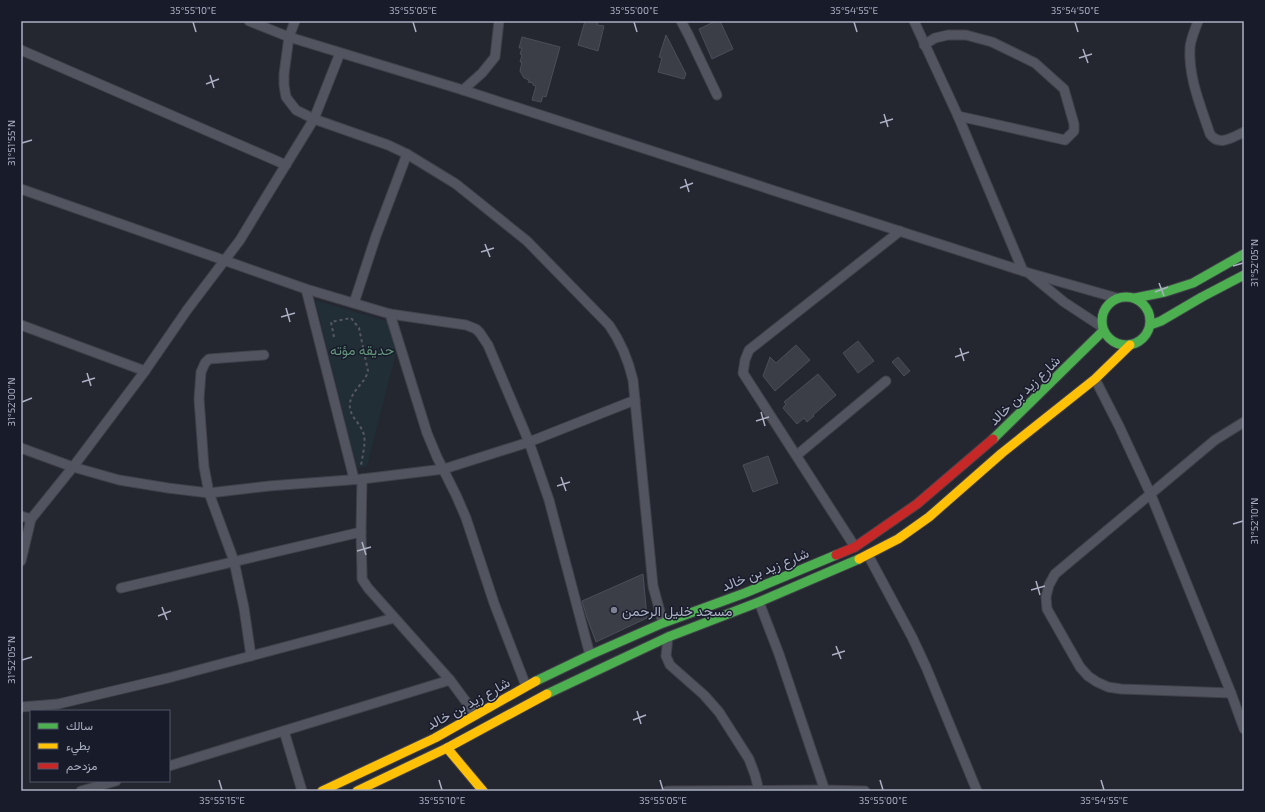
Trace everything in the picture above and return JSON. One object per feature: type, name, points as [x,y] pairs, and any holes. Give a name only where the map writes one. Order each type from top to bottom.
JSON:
[{"type":"main road","points":[[1135,298],[1144,304],[1147,309],[1150,325],[1147,333],[1142,340],[1130,345],[1114,343],[1110,340],[1103,329],[1101,321],[1104,310],[1112,301],[1123,296],[1135,298],[1165,292],[1193,283],[1244,254]]},
{"type":"main road","points":[[1150,325],[1161,321],[1244,275]]},
{"type":"main road","name":"شارع زيد بن خالد","points":[[322,791],[435,738],[526,686],[590,654],[663,623],[745,593],[855,547],[917,504],[991,442],[1103,329]]},
{"type":"main road","name":"شارع زيد بن خالد","points":[[357,791],[447,748],[534,700],[668,637],[759,602],[868,555],[898,539],[929,517],[1002,453],[1095,379],[1130,345]]},
{"type":"main road","points":[[447,748],[483,791]]},
{"type":"street","points":[[249,21],[289,37],[464,90],[1026,272],[1117,298]]},
{"type":"street","points":[[295,21],[289,37],[284,85],[286,97],[296,110],[314,119],[388,145],[407,154],[456,184],[527,241],[617,335],[629,363],[633,380],[653,586],[663,623]]},
{"type":"street","points":[[464,90],[482,73],[494,57],[499,21]]},
{"type":"street","points":[[680,21],[688,34],[717,95]]},
{"type":"street","points":[[914,21],[958,116],[1026,272],[1064,302],[1103,329]]},
{"type":"street","points":[[1198,21],[1190,46],[1190,58],[1193,80],[1210,134],[1215,140],[1220,141],[1244,132]]},
{"type":"street","points":[[924,45],[935,38],[948,35],[966,35],[992,42],[1035,63],[1064,90],[1074,124],[1074,131],[1065,140],[958,116]]},
{"type":"street","points":[[21,50],[286,165]]},
{"type":"street","points":[[21,561],[31,520],[145,371],[224,260],[240,240],[314,119],[340,53]]},
{"type":"street","points":[[354,303],[376,236],[407,154]]},
{"type":"street","points":[[21,189],[306,289],[390,314],[466,325],[476,329],[488,345],[529,442],[549,500],[590,654]]},
{"type":"street","points":[[855,547],[743,373],[745,360],[749,350],[900,231]]},
{"type":"street","points":[[306,289],[358,479],[362,579],[394,618],[450,680],[476,715]]},
{"type":"street","points":[[390,314],[425,427],[437,457],[466,518],[494,604],[526,686]]},
{"type":"street","points":[[21,325],[145,371]]},
{"type":"street","points":[[251,656],[244,608],[234,561],[209,493],[204,467],[199,399],[202,367],[209,359],[264,355]]},
{"type":"street","points":[[1095,379],[1151,495],[1231,693],[1241,709],[1243,722]]},
{"type":"street","points":[[797,455],[886,381]]},
{"type":"street","points":[[21,448],[73,467],[119,480],[209,493],[358,479],[444,469],[529,442],[635,400]]},
{"type":"street","points":[[1231,693],[1121,689],[1108,687],[1102,684],[1088,676],[1080,667],[1047,609],[1046,597],[1048,585],[1055,574],[1215,440],[1244,422]]},
{"type":"street","points":[[21,516],[31,520]]},
{"type":"street","points":[[121,588],[361,532]]},
{"type":"street","points":[[868,555],[926,667],[977,791]]},
{"type":"street","points":[[759,602],[779,654],[825,790]]},
{"type":"street","points":[[21,707],[58,704],[168,678],[394,618]]},
{"type":"street","points":[[668,637],[666,656],[670,665],[704,695],[719,712],[749,759],[759,791]]},
{"type":"street","points":[[170,766],[450,680]]},
{"type":"street","points":[[284,731],[302,791]]},
{"type":"street","points":[[81,791],[112,782]]},
{"type":"street","points":[[667,791],[866,791]]},
{"type":"path","points":[[334,337],[331,322],[351,318],[359,328],[368,371],[367,377],[353,392],[349,410],[360,426],[364,436],[365,443],[362,453],[361,467]]},
{"type":"green space","name":"حديقه مؤته","points":[[315,300],[386,321],[391,326],[397,349],[367,466],[357,468]]},
{"type":"building","points":[[585,21],[598,21],[597,25],[604,26],[598,51],[578,45]]},
{"type":"building","points":[[716,21],[720,21],[733,49],[712,59],[699,29]]},
{"type":"building","points":[[666,35],[686,74],[684,79],[658,72],[662,58],[659,57]]},
{"type":"building","points":[[522,37],[560,47],[546,97],[543,96],[541,102],[532,100],[536,86],[533,85],[533,83],[528,82],[529,80],[524,78],[520,71],[522,55],[520,54],[522,48],[519,48]]},
{"type":"building","points":[[858,341],[874,361],[858,373],[843,353]]},
{"type":"building","points":[[796,345],[810,360],[775,391],[763,376],[770,357],[776,363]]},
{"type":"building","points":[[898,357],[910,371],[904,376],[892,362]]},
{"type":"building","points":[[818,374],[836,395],[807,422],[804,418],[797,424],[783,408],[786,404],[784,402]]},
{"type":"building","points":[[768,456],[778,483],[753,492],[743,465]]},
{"type":"building","name":"مسجد خليل الرحمن","points":[[643,574],[647,618],[596,642],[582,601]]},
{"type":"traffic: fast","points":[[1135,298],[1165,292],[1193,283],[1244,254]]},
{"type":"traffic: fast","points":[[1150,325],[1161,321],[1244,275]]},
{"type":"traffic: fast","points":[[1121,297],[1131,297],[1140,301],[1146,307],[1149,312],[1150,321],[1149,330],[1140,341],[1131,345],[1121,345],[1112,341],[1106,335],[1102,326],[1102,316],[1106,307],[1112,301],[1121,297]]},
{"type":"traffic: fast","points":[[993,439],[1103,331]]},
{"type":"traffic: fast","points":[[536,681],[590,655],[663,623],[745,593],[836,555]]},
{"type":"traffic: fast","points":[[547,694],[668,637],[759,602],[859,559]]},
{"type":"traffic: slow","points":[[859,559],[898,539],[929,517],[1002,453],[1095,379],[1130,345]]},
{"type":"traffic: slow","points":[[322,791],[435,738],[536,681]]},
{"type":"traffic: slow","points":[[357,791],[447,748],[547,694]]},
{"type":"traffic: slow","points":[[447,748],[483,791]]},
{"type":"traffic: jam","points":[[836,555],[855,547],[917,504],[993,439]]},
{"type":"place","name":"مسجد خليل الرحمن","points":[[614,610]]}]
